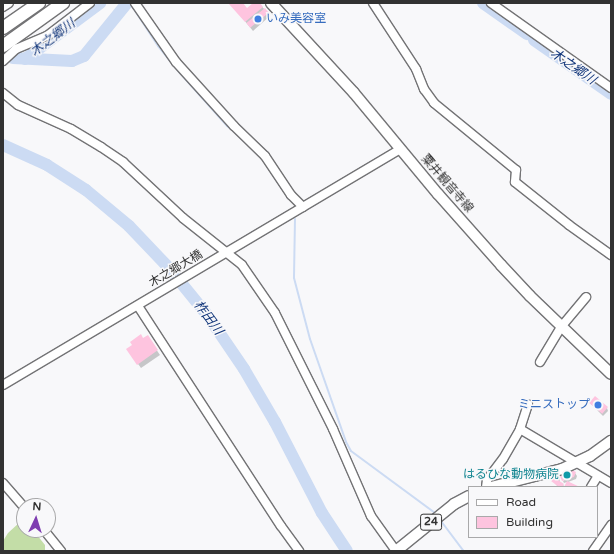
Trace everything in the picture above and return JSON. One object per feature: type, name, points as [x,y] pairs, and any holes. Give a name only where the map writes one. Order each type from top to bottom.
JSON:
[{"type":"highway","points":[[3,28],[39,3]]},
{"type":"highway","points":[[5,44],[63,3]]},
{"type":"main road","name":"粟井観音寺線","points":[[271,3],[354,93],[400,149],[491,254],[561,327],[611,374]]},
{"type":"main road","points":[[495,486],[545,474],[576,463],[590,456],[611,441]]},
{"type":"main road","name":"24","points":[[396,551],[454,504],[468,497]]},
{"type":"street","points":[[3,7],[9,3]]},
{"type":"street","points":[[3,61],[16,50],[47,36],[90,3]]},
{"type":"street","points":[[135,3],[176,62],[234,126],[265,156],[291,195],[303,207]]},
{"type":"street","points":[[373,3],[416,69],[424,89],[434,102],[516,170],[515,182],[569,226],[611,255]]},
{"type":"street","points":[[491,3],[611,88]]},
{"type":"street","points":[[3,94],[18,105],[71,129],[123,162],[183,218],[242,265],[275,313],[333,429],[371,516],[396,551]]},
{"type":"street","name":"木之郷大橋","points":[[3,385],[400,149]]},
{"type":"street","points":[[540,362],[561,327],[586,297]]},
{"type":"street","points":[[138,306],[281,526],[299,551]]},
{"type":"street","points":[[486,486],[487,480],[503,459],[520,428],[528,404]]},
{"type":"street","points":[[520,428],[611,483]]},
{"type":"street","points":[[592,486],[598,476]]},
{"type":"street","points":[[3,483],[16,498]]},
{"type":"street","points":[[593,551],[611,525]]},
{"type":"street","points":[[50,538],[61,551]]},
{"type":"green space","points":[[16,526],[16,538],[39,538],[45,545],[45,551],[3,551],[3,541],[8,533]]},
{"type":"building","points":[[228,3],[243,3],[247,8],[253,3],[260,3],[263,7],[245,22]]},
{"type":"building","name":"いみ美容室","points":[[265,8],[269,13],[250,28],[246,23]]},
{"type":"building","points":[[141,334],[143,338],[148,335],[158,350],[137,365],[126,349],[132,345],[130,342]]},
{"type":"building","name":"ミニストップ","points":[[595,396],[608,407],[602,414],[589,403]]},
{"type":"building","name":"はるひな動物病院","points":[[572,470],[576,472],[574,477],[562,481],[559,474]]},
{"type":"building","name":"はるひな動物病院","points":[[558,476],[560,478],[558,480],[564,484],[563,486],[558,486],[551,481]]},
{"type":"building","points":[[567,481],[578,486],[564,486]]},
{"type":"waterway","name":"木之郷川","points":[[25,59],[100,3]]},
{"type":"waterway","name":"木之郷川","points":[[13,58],[72,61],[84,56],[127,3]]},
{"type":"waterway","points":[[130,3],[158,46],[227,126],[234,131]]},
{"type":"waterway","name":"木之郷川","points":[[483,3],[527,34]]},
{"type":"waterway","name":"木之郷川","points":[[534,40],[611,94]]},
{"type":"waterway","name":"柞田川","points":[[3,145],[47,165],[86,190],[129,226],[169,268],[208,316],[244,369],[275,422],[322,513],[347,551]]},
{"type":"waterway","points":[[269,169],[280,185]]},
{"type":"waterway","points":[[295,219],[294,278],[310,339],[346,442],[351,451],[435,513]]},
{"type":"waterway","points":[[441,521],[464,551]]},
{"type":"place","name":"いみ美容室","points":[[258,19]]},
{"type":"place","name":"ミニストップ","points":[[598,405]]},
{"type":"place","name":"はるひな動物病院","points":[[567,475]]}]
